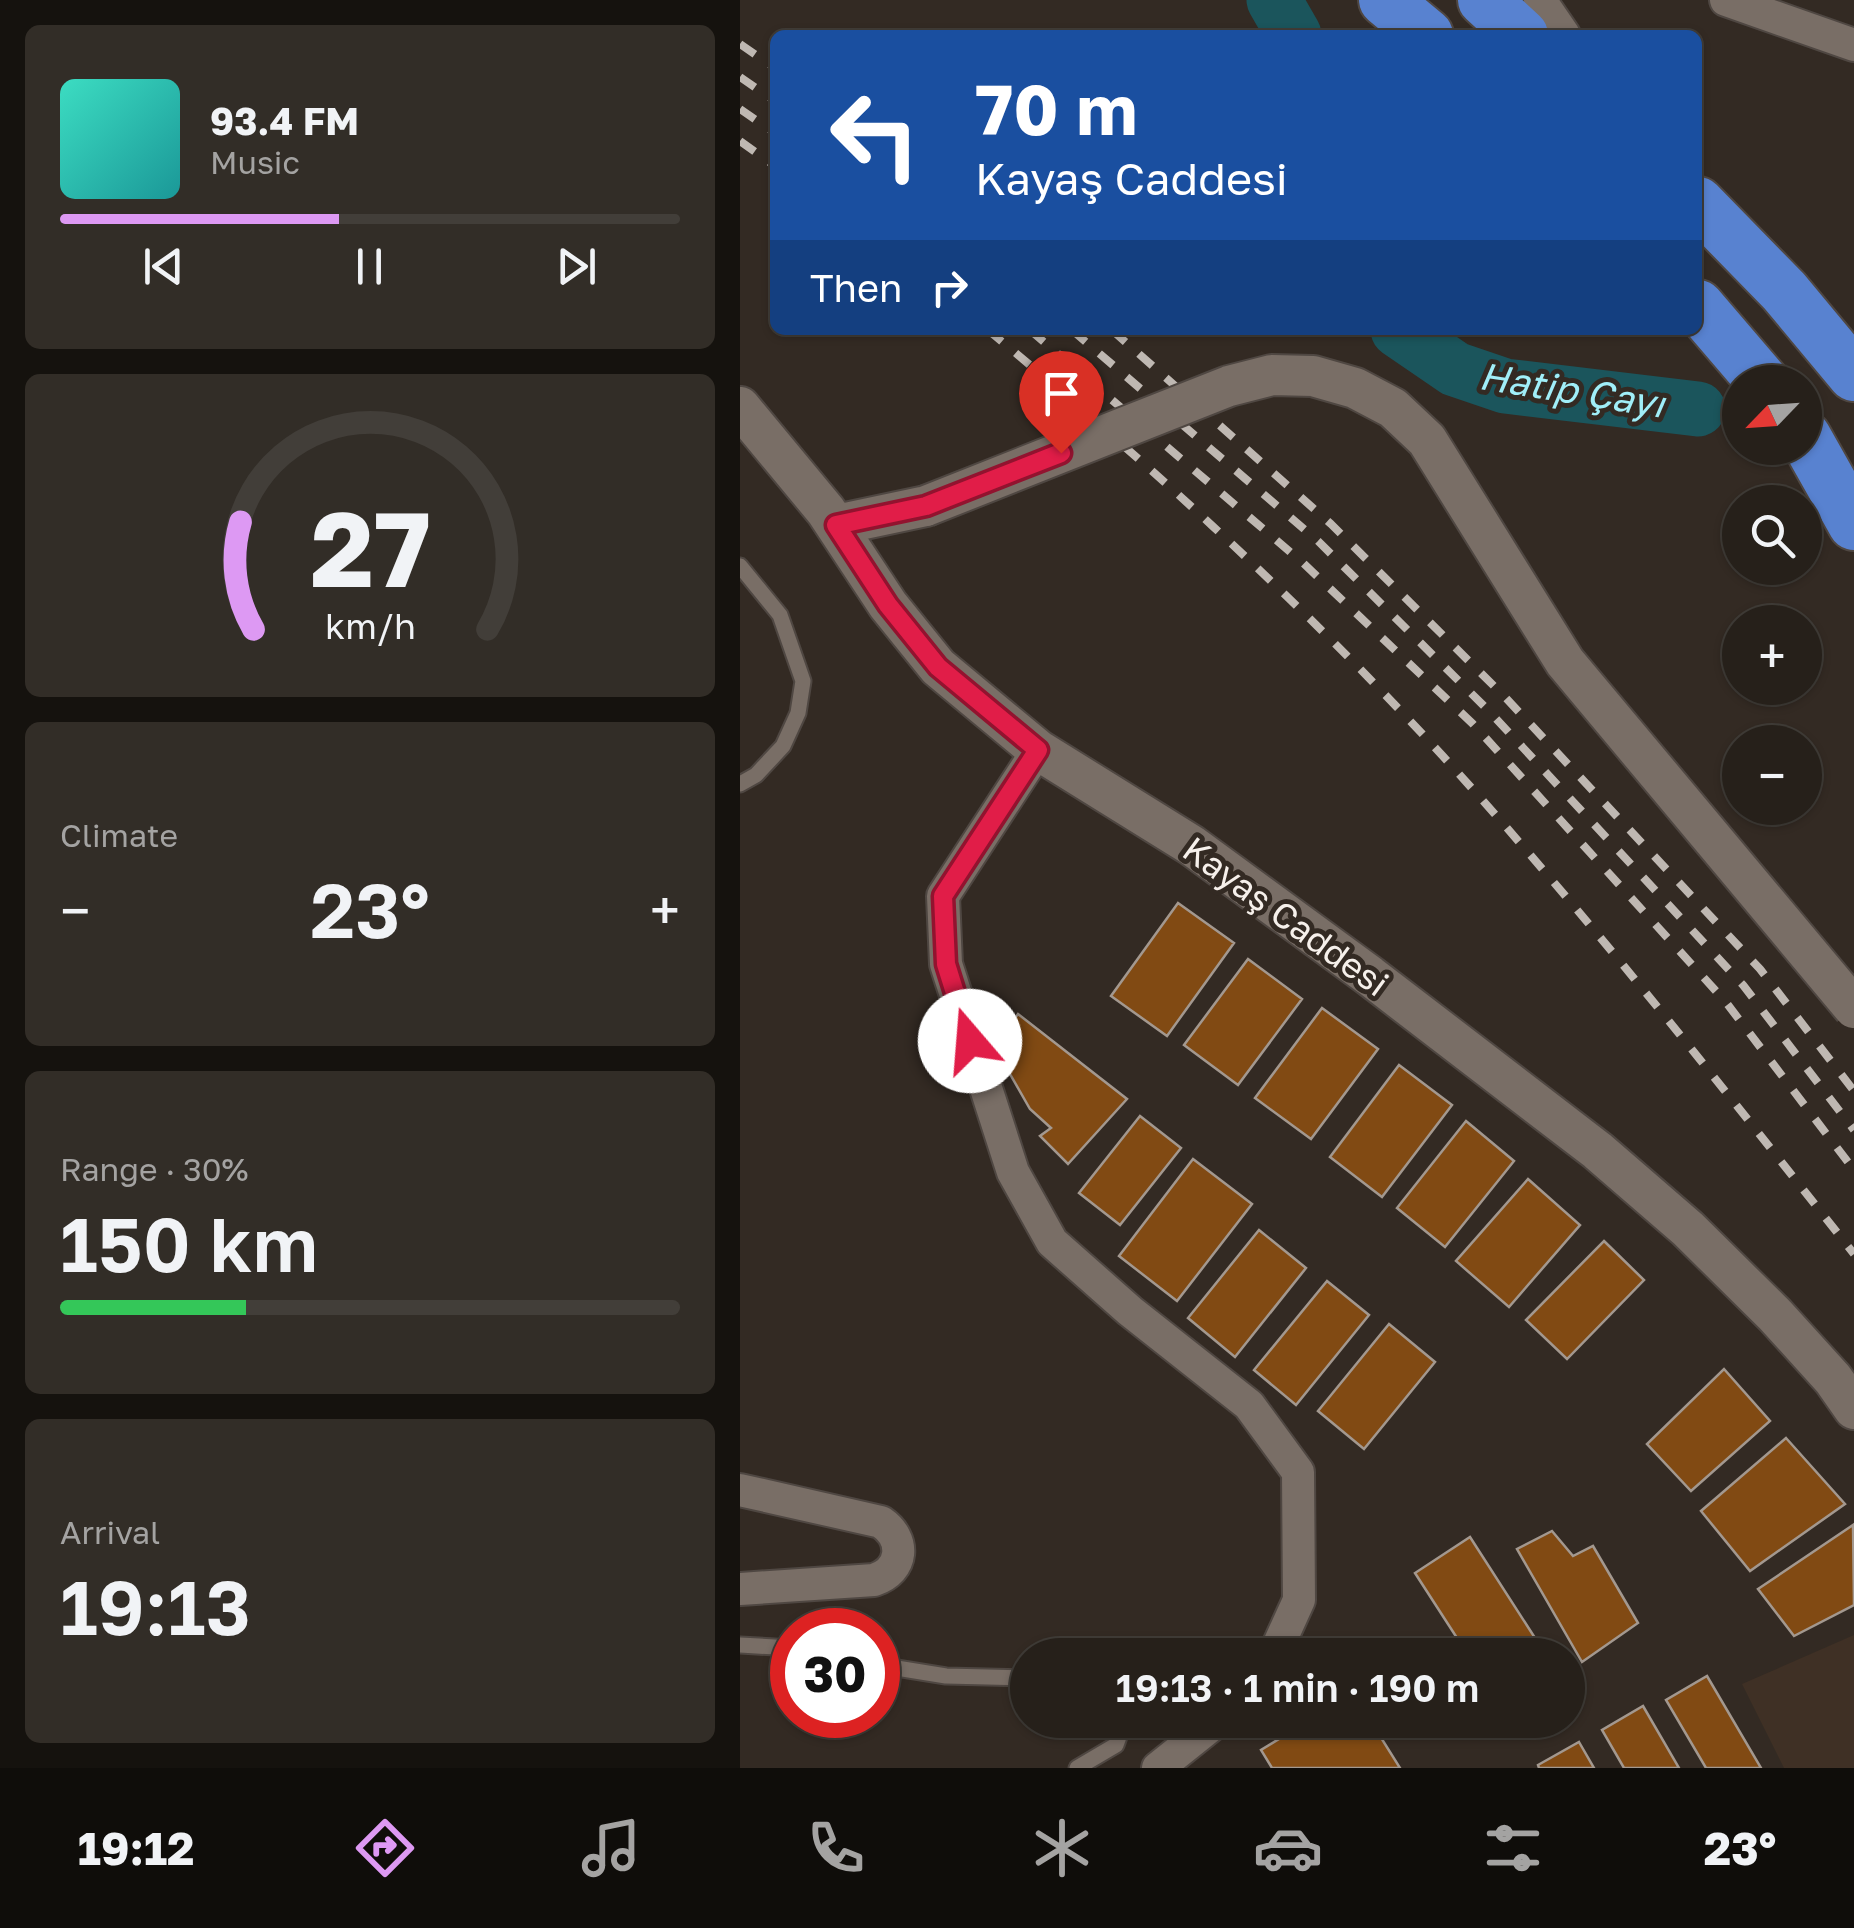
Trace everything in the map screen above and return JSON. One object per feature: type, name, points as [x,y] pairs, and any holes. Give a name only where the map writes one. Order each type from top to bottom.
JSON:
[{"type":"highway","points":[[1386,0],[1421,30]]},
{"type":"highway","points":[[1484,0],[1517,30]]},
{"type":"highway","points":[[1702,207],[1784,291],[1854,374]]},
{"type":"highway","points":[[1734,240],[1792,274],[1854,339]]},
{"type":"highway","points":[[1702,311],[1748,365]]},
{"type":"highway","points":[[1822,455],[1854,494]]},
{"type":"highway","points":[[1822,465],[1854,524]]},
{"type":"street","points":[[1540,0],[1561,30]]},
{"type":"street","points":[[1726,0],[1768,7],[1854,44]]},
{"type":"street","points":[[836,525],[926,506],[1230,386],[1272,375],[1313,376],[1356,388],[1393,408],[1427,440],[1565,662],[1854,1008]]},
{"type":"street","name":"Kayaş Caddesi","points":[[740,408],[836,525],[888,605],[938,667],[1038,750],[1191,845],[1598,1151],[1687,1228],[1775,1316],[1833,1379],[1854,1409]]},
{"type":"street","points":[[1038,750],[943,896],[946,964],[1013,1172],[1052,1242],[1130,1311],[1249,1404],[1298,1472],[1299,1600],[1282,1638]]},
{"type":"street","points":[[740,1490],[882,1522],[896,1536],[899,1556],[890,1572],[874,1580],[740,1588]]},
{"type":"street","points":[[1158,1768],[1196,1738]]},
{"type":"lane","points":[[740,566],[780,614],[803,681],[798,713],[783,746],[756,775],[740,784]]},
{"type":"lane","points":[[740,1645],[770,1647]]},
{"type":"lane","points":[[900,1668],[946,1676],[1010,1678]]},
{"type":"lane","points":[[1077,1768],[1116,1745],[1119,1738]]},
{"type":"shaded area","points":[[1854,1635],[1854,1768],[1784,1768],[1742,1684]]},
{"type":"building","points":[[1178,903],[1234,943],[1167,1036],[1111,996]]},
{"type":"building","points":[[1248,959],[1302,999],[1238,1085],[1184,1045]]},
{"type":"building","points":[[1322,1008],[1378,1049],[1311,1139],[1255,1098]]},
{"type":"building","points":[[1018,1014],[1127,1099],[1068,1164],[1040,1136],[1051,1128],[1030,1109],[994,1046]]},
{"type":"building","points":[[1399,1065],[1452,1105],[1382,1197],[1330,1157]]},
{"type":"building","points":[[1140,1116],[1181,1148],[1120,1225],[1079,1193]]},
{"type":"building","points":[[1466,1121],[1514,1161],[1445,1247],[1397,1208]]},
{"type":"building","points":[[1193,1159],[1252,1204],[1177,1301],[1119,1256]]},
{"type":"building","points":[[1528,1179],[1580,1225],[1509,1307],[1456,1261]]},
{"type":"building","points":[[1259,1230],[1306,1268],[1235,1357],[1188,1318]]},
{"type":"building","points":[[1604,1241],[1644,1280],[1567,1359],[1526,1320]]},
{"type":"building","points":[[1327,1281],[1369,1315],[1296,1405],[1254,1370]]},
{"type":"building","points":[[1389,1324],[1435,1362],[1364,1449],[1318,1411]]},
{"type":"building","points":[[1724,1369],[1770,1421],[1691,1491],[1647,1444]]},
{"type":"building","points":[[1786,1438],[1845,1504],[1750,1571],[1701,1511]]},
{"type":"building","points":[[1853,1525],[1854,1605],[1794,1636],[1758,1589]]},
{"type":"building","points":[[1552,1531],[1573,1556],[1593,1546],[1638,1623],[1585,1660],[1585,1638],[1568,1638],[1517,1549]]},
{"type":"building","points":[[1470,1537],[1535,1638],[1457,1638],[1415,1573]]},
{"type":"building","points":[[1707,1676],[1761,1768],[1706,1768],[1666,1700]]},
{"type":"building","points":[[1643,1706],[1679,1768],[1624,1768],[1602,1730]]},
{"type":"building","points":[[1281,1738],[1381,1738],[1400,1768],[1272,1768],[1261,1750]]},
{"type":"building","points":[[1579,1742],[1594,1768],[1539,1768],[1538,1765]]},
{"type":"waterway","name":"Hatip Çayı","points":[[1274,0],[1291,30]]},
{"type":"waterway","name":"Hatip Çayı","points":[[1405,335],[1455,369],[1505,386],[1698,409]]},
{"type":"railway","points":[[740,44],[770,65]]},
{"type":"railway","points":[[740,77],[770,98]]},
{"type":"railway","points":[[740,109],[770,130]]},
{"type":"railway","points":[[740,141],[770,162]]},
{"type":"railway","points":[[994,335],[1221,534],[1440,753],[1600,937],[1854,1254]]},
{"type":"railway","points":[[1036,335],[1302,562],[1473,724],[1725,1001],[1854,1170]]},
{"type":"railway","points":[[1078,335],[1318,541],[1488,710],[1743,985],[1854,1130]]},
{"type":"railway","points":[[1118,335],[1331,524],[1504,696],[1760,969],[1854,1091]]},
{"type":"route","points":[[970,1041],[946,964],[943,896],[1038,750],[938,667],[888,605],[836,525],[926,506],[1061,453]]}]
